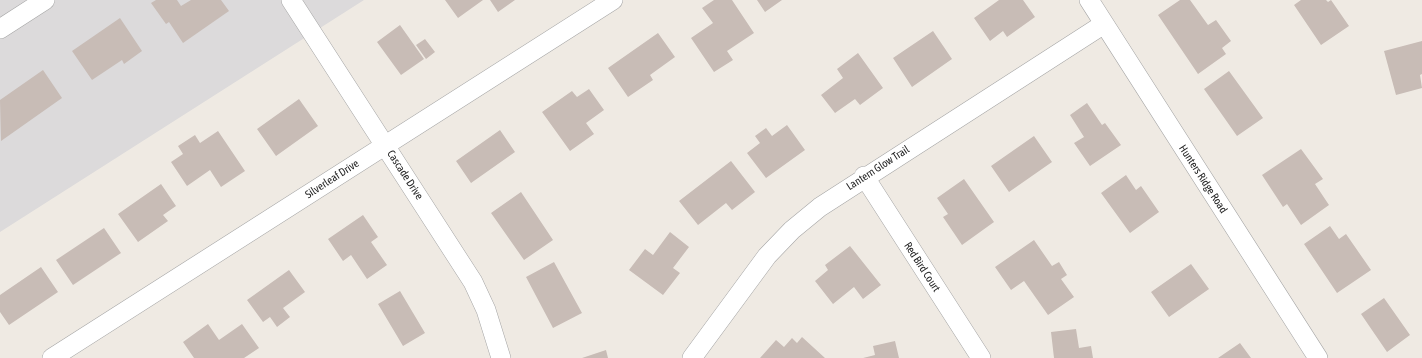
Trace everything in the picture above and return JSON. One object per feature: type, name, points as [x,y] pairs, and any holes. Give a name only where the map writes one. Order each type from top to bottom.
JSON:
[{"type":"street","points":[[0,28],[45,0]]},
{"type":"street","name":"Cascade Drive","points":[[291,0],[473,282],[486,310],[501,358]]},
{"type":"street","name":"Silverleaf Drive","points":[[52,358],[613,0]]},
{"type":"street","name":"Hunters Ridge Road","points":[[1089,0],[1318,358]]},
{"type":"street","name":"Lantern Glow Trail","points":[[692,358],[767,256],[792,230],[820,207],[864,176],[1104,24]]},
{"type":"street","name":"Red Bird Court","points":[[864,176],[981,358]]},
{"type":"shaded area","points":[[0,0],[364,0],[0,232]]},
{"type":"building","points":[[156,0],[177,0],[181,6],[191,0],[221,0],[229,11],[183,43],[169,22],[166,24],[151,3]]},
{"type":"building","points":[[445,0],[483,0],[458,18]]},
{"type":"building","points":[[490,0],[515,0],[498,12]]},
{"type":"building","points":[[714,0],[732,0],[754,33],[727,51],[733,60],[714,72],[691,38],[713,23],[702,8]]},
{"type":"building","points":[[757,0],[782,0],[765,12]]},
{"type":"building","points":[[999,0],[1023,0],[1035,17],[1007,37],[1003,31],[990,41],[974,18]]},
{"type":"building","points":[[1180,0],[1190,0],[1208,25],[1216,20],[1231,41],[1222,48],[1226,54],[1198,74],[1158,15]]},
{"type":"building","points":[[1301,0],[1326,0],[1328,2],[1331,0],[1349,26],[1321,45],[1294,5]]},
{"type":"building","points":[[120,18],[142,51],[124,64],[122,60],[92,80],[72,51]]},
{"type":"building","points":[[400,25],[424,59],[401,75],[377,42]]},
{"type":"building","points":[[933,31],[952,59],[912,87],[893,58]]},
{"type":"building","points":[[658,33],[675,57],[650,75],[653,80],[628,97],[608,68]]},
{"type":"building","points":[[425,39],[435,52],[426,59],[416,45]]},
{"type":"building","points":[[1422,41],[1422,74],[1420,75],[1422,88],[1396,95],[1384,51]]},
{"type":"building","points":[[858,53],[883,88],[860,105],[855,99],[835,113],[821,95],[843,78],[837,69]]},
{"type":"building","points":[[43,70],[62,98],[1,141],[0,100]]},
{"type":"building","points":[[1229,71],[1263,118],[1237,136],[1204,89]]},
{"type":"building","points":[[589,89],[604,110],[586,123],[594,134],[570,151],[542,112],[572,91],[577,97]]},
{"type":"building","points":[[299,99],[318,126],[276,156],[257,129]]},
{"type":"building","points":[[1087,103],[1102,125],[1105,123],[1121,145],[1090,166],[1074,143],[1084,137],[1070,115]]},
{"type":"building","points":[[787,125],[805,150],[766,178],[747,153],[760,143],[755,136],[766,128],[772,136]]},
{"type":"building","points":[[500,130],[515,152],[471,183],[456,161]]},
{"type":"building","points":[[218,131],[245,171],[221,187],[210,170],[187,186],[171,162],[183,154],[178,146],[195,135],[200,143]]},
{"type":"building","points":[[1034,136],[1052,162],[1009,192],[991,166]]},
{"type":"building","points":[[1301,149],[1323,179],[1315,184],[1329,205],[1301,225],[1287,204],[1283,207],[1262,175]]},
{"type":"building","points":[[731,161],[755,192],[732,210],[726,203],[698,225],[679,201]]},
{"type":"building","points":[[1126,175],[1136,190],[1141,186],[1159,212],[1130,233],[1101,193]]},
{"type":"building","points":[[964,179],[994,222],[962,245],[943,217],[948,214],[937,198]]},
{"type":"building","points":[[161,184],[176,206],[163,215],[168,221],[138,242],[118,214]]},
{"type":"building","points":[[521,192],[553,240],[524,260],[491,213]]},
{"type":"building","points":[[363,215],[378,237],[371,242],[387,265],[367,279],[351,255],[343,261],[328,239]]},
{"type":"building","points":[[1330,226],[1339,239],[1346,234],[1371,270],[1337,293],[1304,244]]},
{"type":"building","points":[[104,228],[121,253],[73,285],[56,260]]},
{"type":"building","points":[[670,232],[689,247],[673,268],[680,273],[663,295],[629,270],[645,249],[653,255]]},
{"type":"building","points":[[1034,240],[1052,266],[1059,262],[1067,275],[1061,279],[1074,297],[1048,315],[1024,281],[1011,290],[995,267]]},
{"type":"building","points":[[850,246],[881,285],[863,299],[854,287],[833,304],[815,281],[828,270],[825,265]]},
{"type":"building","points":[[554,262],[582,313],[553,328],[526,277]]},
{"type":"building","points":[[1191,264],[1209,289],[1169,317],[1151,292]]},
{"type":"building","points":[[41,267],[58,292],[9,325],[0,312],[0,295]]},
{"type":"building","points":[[289,270],[305,292],[283,308],[290,317],[277,327],[270,317],[263,322],[247,300]]},
{"type":"building","points":[[400,291],[425,333],[403,346],[378,304]]},
{"type":"building","points":[[1384,298],[1410,335],[1387,352],[1361,314]]},
{"type":"building","points":[[208,324],[219,340],[242,324],[259,348],[244,358],[194,358],[183,342]]},
{"type":"building","points":[[1076,329],[1079,348],[1091,346],[1093,358],[1054,358],[1051,332]]},
{"type":"building","points":[[802,337],[825,358],[760,358],[776,340],[784,347],[792,338],[797,343]]},
{"type":"building","points":[[895,341],[899,358],[863,358],[875,355],[873,346]]},
{"type":"building","points":[[1240,343],[1251,358],[1218,358]]},
{"type":"building","points":[[606,350],[608,358],[582,358]]}]
